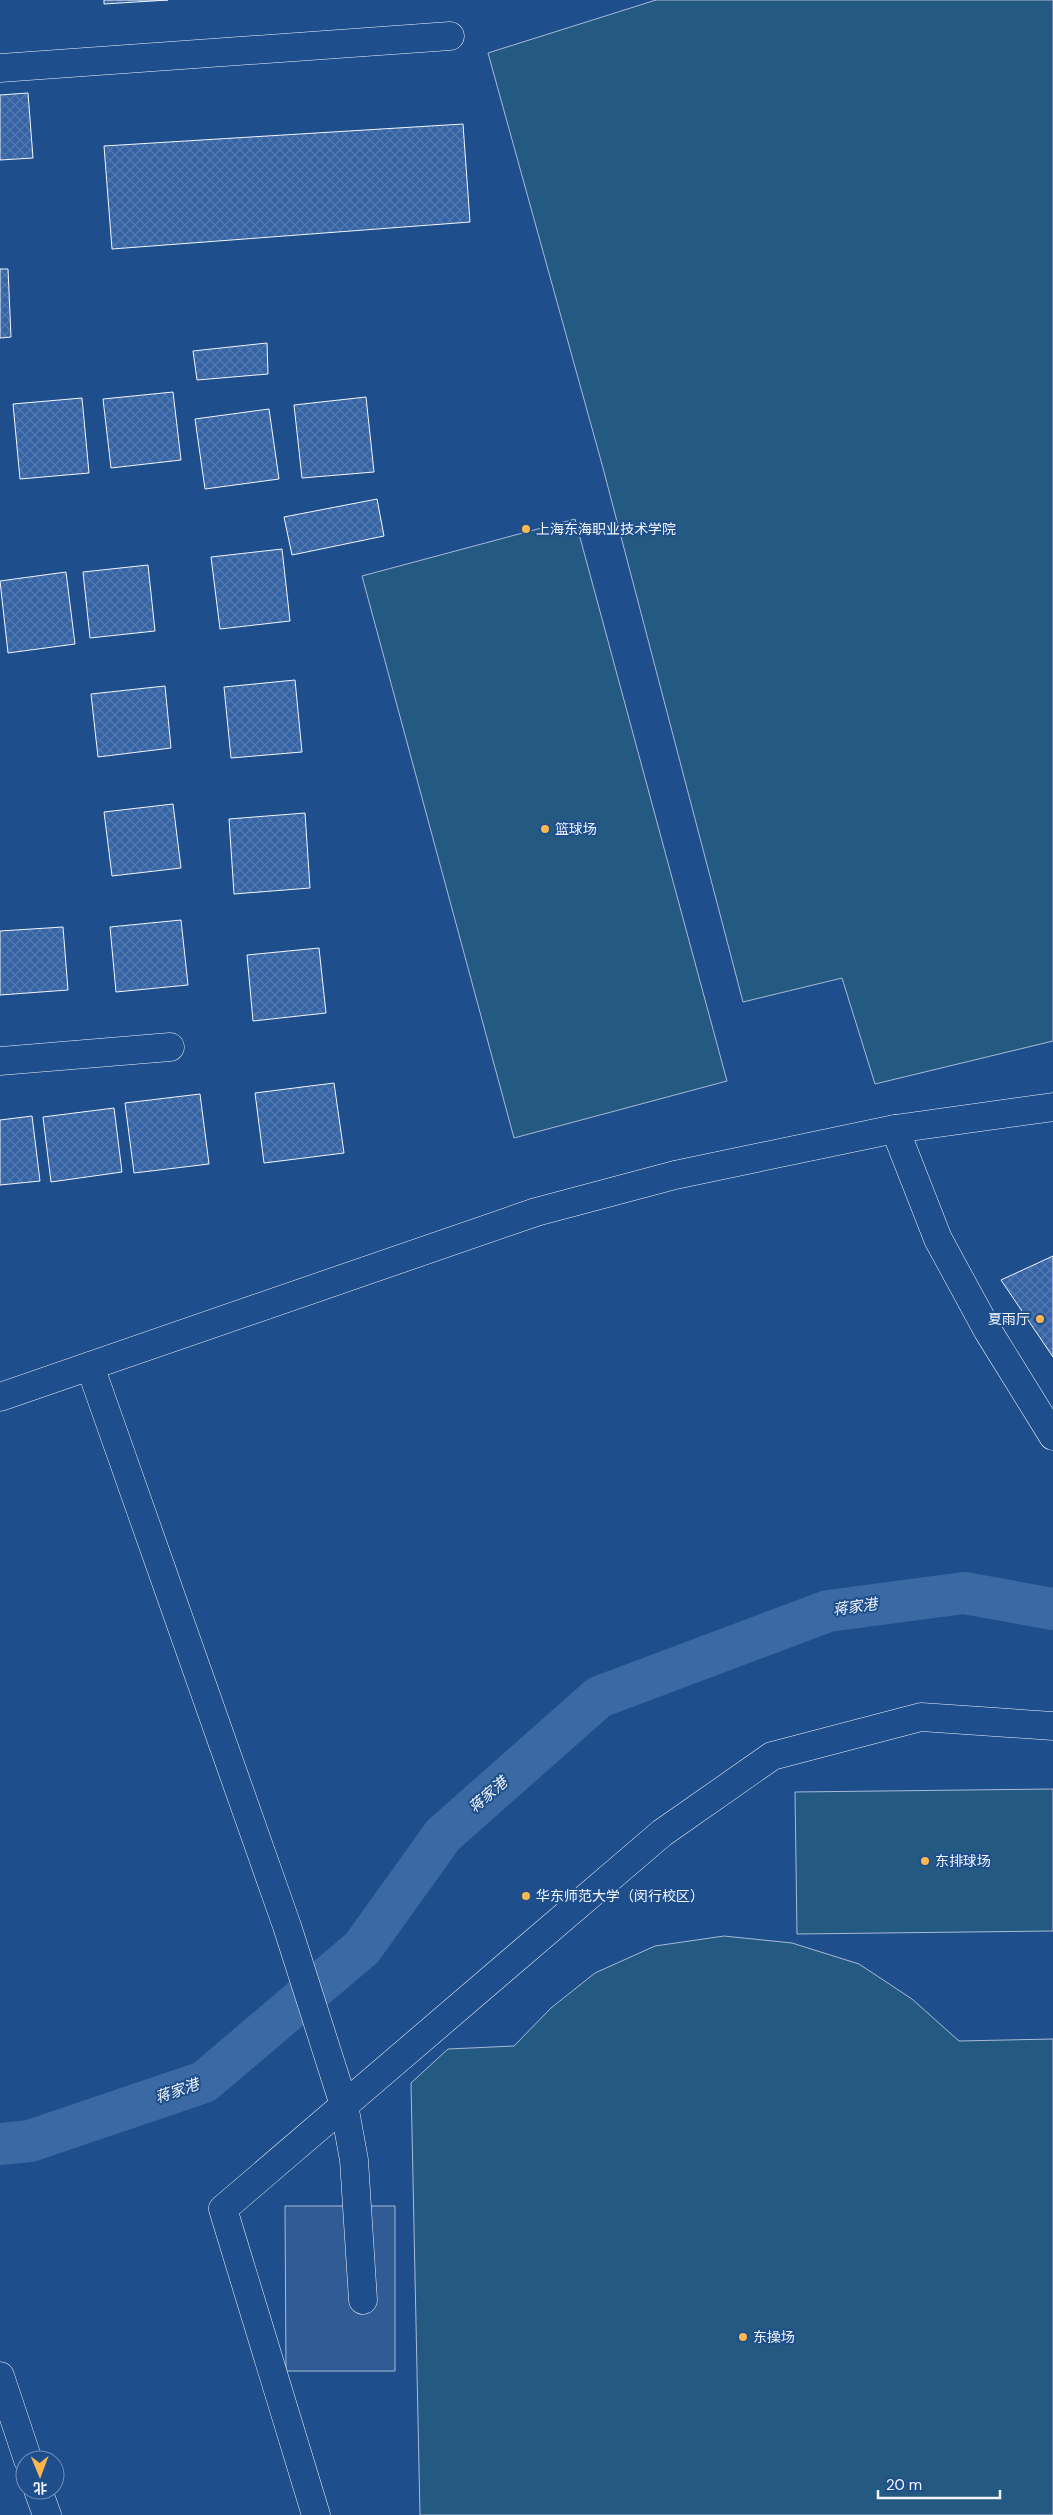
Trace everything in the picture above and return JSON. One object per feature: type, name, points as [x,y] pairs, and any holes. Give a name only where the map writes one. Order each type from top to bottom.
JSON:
[{"type":"street","points":[[0,68],[450,36]]},
{"type":"street","points":[[0,1061],[170,1047]]},
{"type":"street","points":[[0,1397],[536,1212],[675,1175],[895,1129],[1053,1107]]},
{"type":"street","points":[[895,1129],[938,1239],[988,1331],[1053,1436]]},
{"type":"street","points":[[90,1366],[286,1926],[344,2105],[354,2160],[362,2300]]},
{"type":"street","points":[[316,2515],[223,2209],[662,1833],[772,1756],[921,1717],[1053,1726]]},
{"type":"street","points":[[0,2376],[25,2450]]},
{"type":"street","points":[[42,2500],[47,2515]]},
{"type":"shaded area","points":[[656,0],[1053,0],[1053,1041],[875,1084],[842,978],[743,1002],[603,468],[488,53]]},
{"type":"shaded area","name":"篮球场","points":[[575,519],[727,1081],[514,1138],[362,576]]},
{"type":"shaded area","name":"东排球场","points":[[1053,1789],[1053,1931],[797,1934],[795,1792]]},
{"type":"shaded area","points":[[724,1936],[792,1943],[859,1964],[912,1999],[959,2041],[1053,2039],[1053,2515],[420,2515],[411,2083],[448,2049],[514,2046],[551,2008],[595,1973],[655,1946]]},
{"type":"shaded area","points":[[285,2206],[395,2206],[395,2371],[286,2371]]},
{"type":"building","points":[[104,0],[168,0],[104,4]]},
{"type":"building","points":[[28,93],[33,158],[0,160],[0,95]]},
{"type":"building","points":[[463,124],[470,222],[112,249],[104,146]]},
{"type":"building","points":[[0,269],[8,269],[11,337],[0,338]]},
{"type":"building","points":[[267,343],[268,374],[197,380],[193,351]]},
{"type":"building","points":[[173,392],[181,460],[111,468],[103,399]]},
{"type":"building","points":[[366,397],[374,472],[302,478],[294,405]]},
{"type":"building","points":[[82,398],[89,473],[20,479],[13,404]]},
{"type":"building","points":[[269,409],[279,479],[205,489],[195,419]]},
{"type":"building","points":[[377,499],[384,536],[292,555],[284,517]]},
{"type":"building","points":[[282,549],[290,621],[220,629],[211,557]]},
{"type":"building","points":[[148,565],[155,631],[90,638],[83,572]]},
{"type":"building","points":[[66,572],[75,644],[8,653],[0,581]]},
{"type":"building","points":[[295,680],[302,752],[231,758],[224,687]]},
{"type":"building","points":[[165,686],[171,748],[98,757],[91,694]]},
{"type":"building","points":[[173,804],[181,868],[112,876],[104,812]]},
{"type":"building","points":[[305,813],[310,888],[234,894],[229,819]]},
{"type":"building","points":[[181,920],[188,985],[116,992],[110,927]]},
{"type":"building","points":[[63,927],[68,990],[0,995],[0,931]]},
{"type":"building","points":[[319,948],[326,1013],[253,1021],[247,955]]},
{"type":"building","points":[[334,1083],[344,1153],[264,1163],[255,1093]]},
{"type":"building","points":[[200,1094],[209,1164],[134,1173],[125,1103]]},
{"type":"building","points":[[114,1108],[122,1172],[51,1182],[43,1117]]},
{"type":"building","points":[[32,1116],[40,1181],[0,1185],[0,1120]]},
{"type":"building","name":"夏雨厅","points":[[1053,1256],[1053,1357],[1001,1280]]},
{"type":"waterway","name":"蒋家港","points":[[0,2144],[30,2141],[204,2082],[362,1948],[443,1835],[599,1697],[828,1611],[964,1593],[1053,1609]]},
{"type":"place","name":"上海东海职业技术学院","points":[[526,529]]},
{"type":"place","name":"篮球场","points":[[545,829]]},
{"type":"place","name":"夏雨厅","points":[[1040,1319]]},
{"type":"place","name":"东排球场","points":[[925,1861]]},
{"type":"place","name":"华东师范大学（闵行校区）","points":[[526,1896]]},
{"type":"place","name":"东操场","points":[[743,2337]]}]
